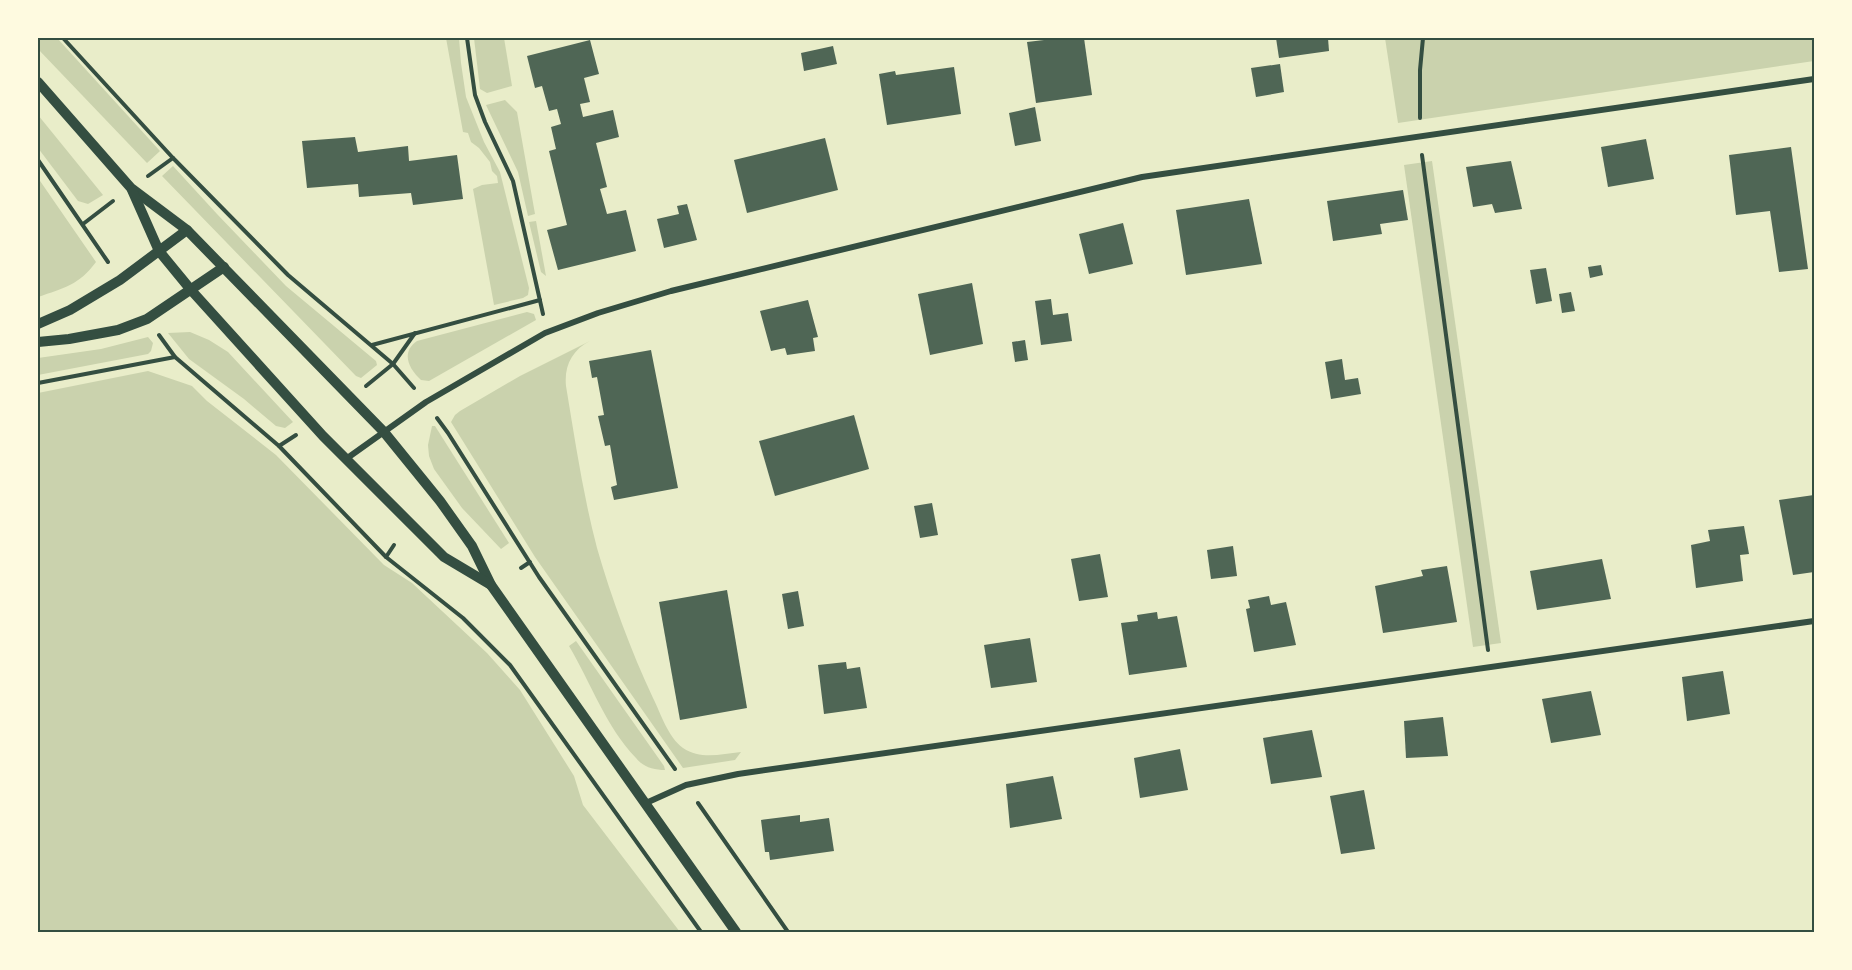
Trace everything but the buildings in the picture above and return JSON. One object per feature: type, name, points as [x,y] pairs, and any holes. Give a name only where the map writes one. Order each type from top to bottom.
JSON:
[{"type":"street","points":[[346,459],[426,402],[545,333],[598,313],[671,291],[1142,177],[1815,79]]},
{"type":"street","points":[[38,82],[131,188],[187,230],[384,432],[440,501],[472,546],[491,585],[736,933]]},
{"type":"street","points":[[131,188],[159,251],[191,290],[346,459],[444,557],[491,585]]},
{"type":"street","points":[[38,324],[70,310],[120,280],[187,230]]},
{"type":"street","points":[[38,342],[118,330],[147,319],[224,267]]},
{"type":"street","points":[[645,803],[686,785],[738,774],[1815,621]]},
{"type":"path","points":[[63,38],[173,158],[288,275],[393,364],[426,402],[530,562],[788,933]]},
{"type":"path","points":[[467,38],[475,95],[513,181],[540,300],[545,333]]},
{"type":"path","points":[[1420,121],[1420,69],[1423,38]]},
{"type":"path","points":[[1421,149],[1491,667]]},
{"type":"path","points":[[38,160],[120,280]]},
{"type":"path","points":[[372,345],[540,300]]},
{"type":"path","points":[[147,319],[175,357],[279,446],[386,557],[463,618],[510,665],[701,933]]},
{"type":"path","points":[[369,384],[393,364],[415,333]]},
{"type":"path","points":[[38,383],[175,357]]},
{"type":"path","points":[[386,557],[394,545]]},
{"type":"path","points":[[521,568],[530,562]]},
{"type":"green space","points":[[38,38],[57,38],[160,151],[147,163],[38,49]]},
{"type":"green space","points":[[446,38],[459,38],[466,97],[484,142],[500,172],[529,288],[528,295],[523,298],[494,305],[473,189],[498,183],[497,176],[492,171],[490,162],[471,142],[468,133],[463,132]]},
{"type":"green space","points":[[474,38],[504,38],[512,86],[487,93],[480,89]]},
{"type":"green space","points":[[1385,38],[1814,38],[1814,61],[1398,123]]},
{"type":"green space","points":[[505,100],[517,112],[535,214],[528,216],[518,172],[486,105]]},
{"type":"green space","points":[[38,115],[103,195],[88,204],[78,201],[38,148]]},
{"type":"green space","points":[[1432,161],[1501,643],[1473,647],[1404,165]]},
{"type":"green space","points":[[173,166],[286,286],[376,361],[377,365],[361,378],[356,376],[162,176]]},
{"type":"green space","points":[[38,178],[96,262],[77,281],[38,297]]},
{"type":"green space","points":[[536,221],[546,276],[541,272],[529,222]]},
{"type":"green space","points":[[527,312],[534,314],[536,320],[429,381],[421,380],[410,365],[409,350],[417,341]]},
{"type":"green space","points":[[190,332],[228,352],[293,422],[285,428],[276,426],[244,399],[189,359],[168,333]]},
{"type":"green space","points":[[148,337],[153,343],[148,354],[38,375],[38,358],[101,349]]},
{"type":"green space","points":[[590,341],[578,349],[570,359],[566,372],[566,386],[592,528],[615,605],[645,680],[673,738],[683,748],[697,754],[741,752],[735,760],[683,768],[535,557],[451,422],[460,411],[520,376]]},
{"type":"green space","points":[[148,371],[192,386],[207,401],[276,455],[384,565],[412,583],[487,653],[520,690],[574,776],[583,805],[680,932],[38,932],[38,393]]},
{"type":"green space","points":[[432,426],[435,426],[509,543],[501,549],[462,508],[434,469],[428,445]]},
{"type":"green space","points":[[576,641],[665,770],[653,769],[642,764],[616,733],[569,646]]}]
